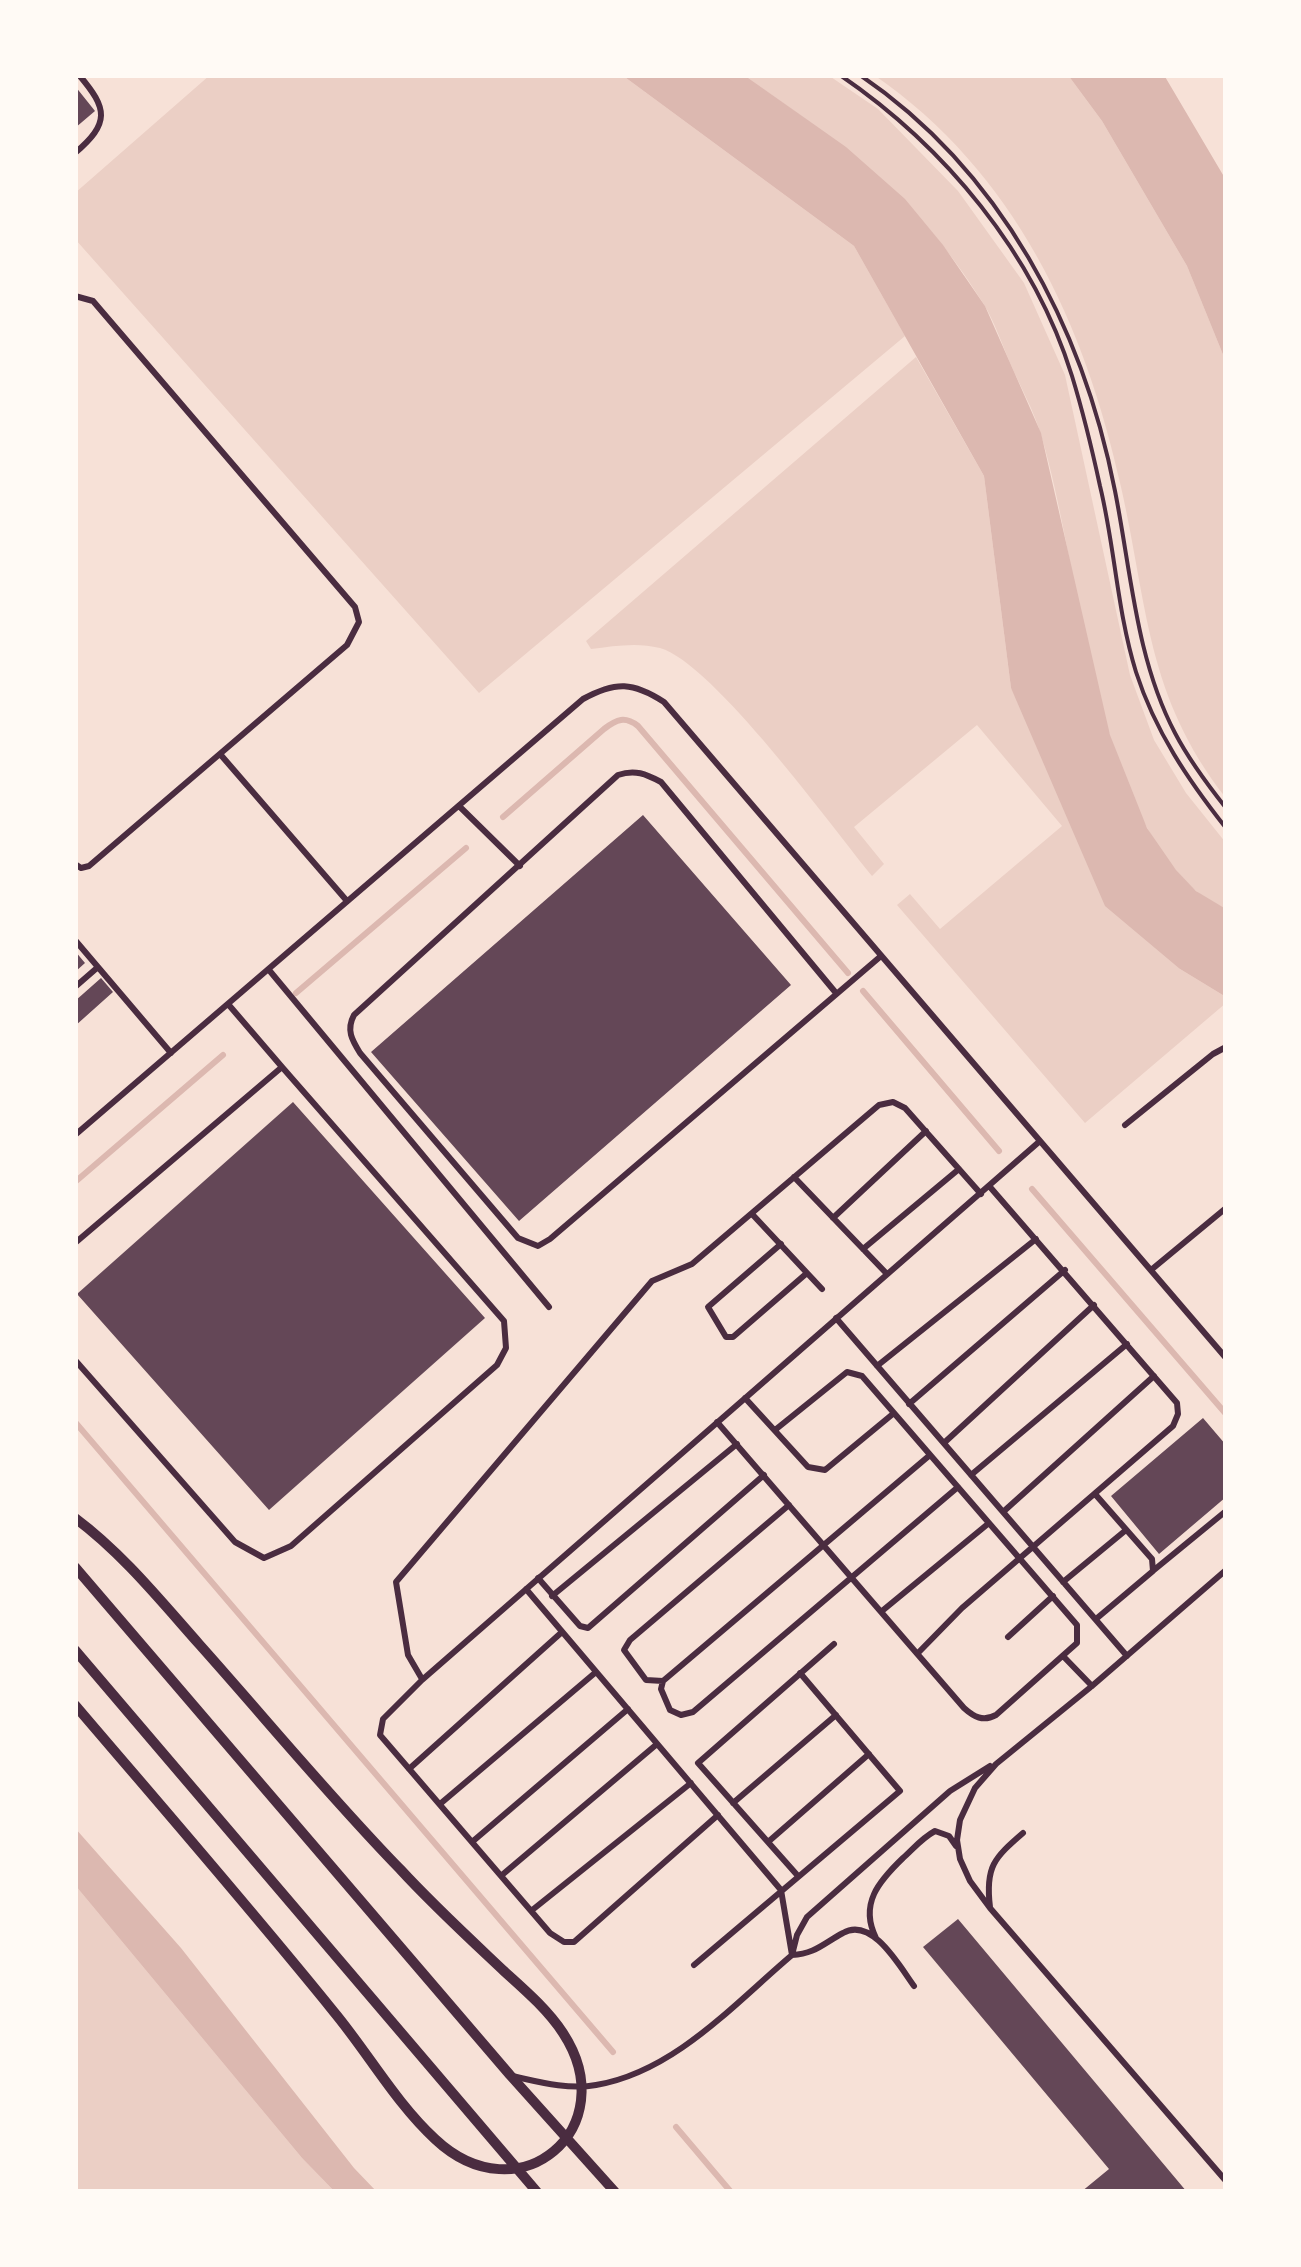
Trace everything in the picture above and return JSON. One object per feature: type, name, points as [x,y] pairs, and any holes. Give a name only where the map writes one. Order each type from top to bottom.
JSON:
[{"type":"street","points":[[75,1518],[139,1576],[396,1866],[522,1987],[562,2031],[574,2054],[582,2096],[579,2116],[558,2148],[520,2170],[494,2170],[466,2162],[435,2139],[336,2014],[75,1705]]},
{"type":"street","points":[[75,1567],[510,2076],[615,2192]]},
{"type":"street","points":[[75,1650],[537,2192]]},
{"type":"lane","points":[[75,153],[102,122],[102,108],[95,93],[79,75]]},
{"type":"lane","points":[[75,296],[94,301],[354,607],[360,622],[347,645],[89,866],[81,868],[75,864]]},
{"type":"lane","points":[[75,1135],[583,700],[601,689],[620,685],[643,689],[664,702],[1226,1358]]},
{"type":"lane","points":[[220,754],[347,902]]},
{"type":"lane","points":[[836,994],[661,782],[630,771],[618,774],[354,1015],[349,1024],[350,1037],[360,1053],[518,1238],[538,1246],[881,956]]},
{"type":"lane","points":[[459,806],[520,866]]},
{"type":"lane","points":[[75,940],[171,1052]]},
{"type":"lane","points":[[75,987],[98,968]]},
{"type":"lane","points":[[269,969],[550,1307]]},
{"type":"lane","points":[[75,1360],[235,1542],[264,1558],[291,1546],[498,1365],[506,1348],[504,1321],[228,1004]]},
{"type":"lane","points":[[1125,1125],[1212,1054],[1226,1047]]},
{"type":"lane","points":[[75,1244],[282,1067]]},
{"type":"lane","points":[[422,1680],[408,1655],[396,1582],[652,1281],[692,1264],[879,1105],[893,1102],[905,1108],[982,1194]]},
{"type":"lane","points":[[833,1218],[926,1132]]},
{"type":"lane","points":[[718,1815],[574,1942],[564,1942],[550,1933],[380,1735],[383,1718],[1040,1141]]},
{"type":"lane","points":[[863,1249],[959,1169]]},
{"type":"lane","points":[[794,1177],[887,1274]]},
{"type":"lane","points":[[918,1653],[962,1608],[1173,1426],[1178,1414],[1177,1402],[990,1187]]},
{"type":"lane","points":[[1151,1270],[1226,1208]]},
{"type":"lane","points":[[752,1214],[822,1289]]},
{"type":"lane","points":[[877,1366],[1036,1238]]},
{"type":"lane","points":[[780,1244],[708,1307],[726,1337],[733,1337],[807,1273]]},
{"type":"lane","points":[[909,1404],[1065,1270]]},
{"type":"lane","points":[[945,1442],[1094,1305]]},
{"type":"lane","points":[[836,1318],[1127,1656]]},
{"type":"lane","points":[[971,1476],[1127,1344]]},
{"type":"lane","points":[[718,1422],[964,1708],[975,1716],[987,1719],[996,1715],[1076,1642],[1078,1625],[862,1376],[847,1372],[775,1430]]},
{"type":"lane","points":[[1003,1512],[1154,1376]]},
{"type":"lane","points":[[745,1398],[808,1467],[825,1470],[894,1413]]},
{"type":"lane","points":[[552,1596],[737,1444]]},
{"type":"lane","points":[[930,1455],[663,1681],[661,1689],[670,1710],[681,1715],[693,1712],[958,1487]]},
{"type":"lane","points":[[538,1578],[580,1626],[588,1628],[764,1475]]},
{"type":"lane","points":[[1095,1494],[1152,1558],[1154,1571]]},
{"type":"lane","points":[[663,1681],[646,1680],[628,1659],[624,1650],[630,1640],[790,1505]]},
{"type":"lane","points":[[1096,1620],[1226,1510]]},
{"type":"lane","points":[[882,1611],[989,1522]]},
{"type":"lane","points":[[1063,1582],[1126,1530]]},
{"type":"lane","points":[[510,2076],[558,2086],[595,2086],[676,2052],[792,1955],[806,1917],[950,1791],[996,1764],[1226,1570]]},
{"type":"lane","points":[[526,1589],[781,1890],[792,1955]]},
{"type":"lane","points":[[1008,1636],[1053,1596]]},
{"type":"lane","points":[[409,1769],[562,1632]]},
{"type":"lane","points":[[798,1876],[698,1762],[834,1644]]},
{"type":"lane","points":[[1063,1656],[1092,1686]]},
{"type":"lane","points":[[440,1804],[596,1672]]},
{"type":"lane","points":[[694,1964],[900,1790],[800,1673]]},
{"type":"lane","points":[[472,1842],[628,1710]]},
{"type":"lane","points":[[734,1803],[836,1716]]},
{"type":"lane","points":[[501,1876],[657,1744]]},
{"type":"lane","points":[[768,1842],[870,1754]]},
{"type":"lane","points":[[959,1852],[960,1820],[968,1800],[996,1764]]},
{"type":"lane","points":[[531,1911],[691,1783]]},
{"type":"lane","points":[[914,1986],[878,1940],[871,1927],[869,1908],[880,1880],[934,1832],[949,1836],[970,1881],[990,1908],[1226,2181]]},
{"type":"lane","points":[[990,1908],[987,1889],[993,1862],[1023,1833]]},
{"type":"lane","points":[[792,1955],[814,1952],[852,1929],[878,1940]]},
{"type":"path","points":[[840,75],[882,104],[964,184],[1000,232],[1030,282],[1071,374],[1102,490],[1122,614],[1136,672],[1161,736],[1192,786],[1226,828]]},
{"type":"path","points":[[860,75],[889,94],[974,178],[1010,226],[1040,277],[1085,373],[1115,488],[1136,612],[1151,670],[1174,731],[1226,808]]},
{"type":"shaded area","points":[[210,75],[622,75],[854,246],[905,336],[479,693],[75,239],[75,193]]},
{"type":"shaded area","points":[[622,75],[744,75],[846,147],[905,199],[985,306],[1041,433],[1110,735],[1147,828],[1196,891],[1226,909],[1226,997],[1180,969],[1105,906],[1011,688],[984,476],[854,246]]},
{"type":"shaded area","points":[[744,75],[828,75],[878,109],[958,191],[1024,283],[1065,375],[1130,675],[1154,740],[1186,793],[1226,843],[1226,909],[1194,889],[1160,849],[1133,798],[1094,676],[1041,435],[987,310],[932,232],[905,203],[846,150]]},
{"type":"shaded area","points":[[874,75],[1068,75],[1102,121],[1187,266],[1226,362],[1226,798],[1200,760],[1165,686],[1106,426],[1064,311],[1037,256],[1005,205],[967,157],[924,114]]},
{"type":"shaded area","points":[[1068,75],[1164,75],[1226,180],[1226,362],[1187,266],[1102,121]]},
{"type":"shaded area","points":[[916,357],[984,476],[1011,688],[1180,969],[1226,997],[1226,1003],[1085,1123],[897,905],[910,894],[940,929],[1062,826],[977,725],[854,827],[884,864],[872,876],[740,714],[683,660],[651,646],[591,649],[586,641]]},
{"type":"shaded area","points":[[75,1828],[181,1948],[377,2192],[335,2192],[302,2158],[75,1885]]},
{"type":"shaded area","points":[[75,1885],[302,2158],[335,2192],[75,2192]]},
{"type":"building","points":[[75,86],[95,111],[75,128]]},
{"type":"building","points":[[643,815],[791,985],[519,1221],[371,1052]]},
{"type":"building","points":[[75,951],[85,963],[75,972]]},
{"type":"building","points":[[101,978],[113,992],[75,1026],[75,1001]]},
{"type":"building","points":[[293,1102],[485,1318],[269,1510],[77,1294]]},
{"type":"building","points":[[1203,1418],[1226,1445],[1226,1497],[1159,1554],[1111,1496]]},
{"type":"building","points":[[958,1919],[1187,2192],[1081,2192],[1109,2169],[923,1947]]},
{"type":"waterway","points":[[503,817],[604,729],[617,721],[629,721],[638,726],[848,973]]},
{"type":"waterway","points":[[296,993],[466,848]]},
{"type":"waterway","points":[[863,991],[999,1151]]},
{"type":"waterway","points":[[75,1182],[223,1055]]},
{"type":"waterway","points":[[1032,1189],[1226,1414]]},
{"type":"waterway","points":[[75,1422],[613,2052]]},
{"type":"waterway","points":[[676,2127],[731,2192]]}]
